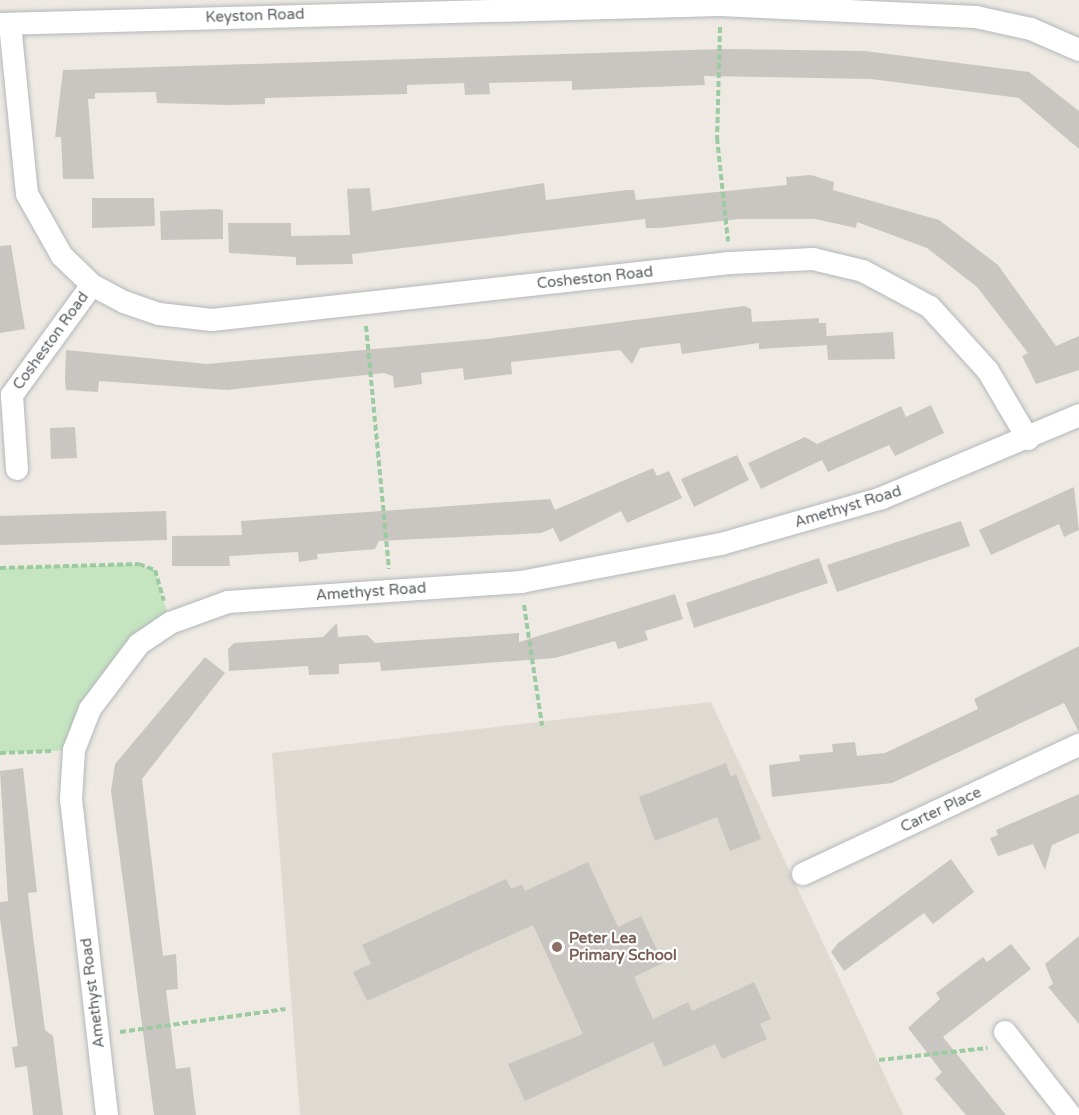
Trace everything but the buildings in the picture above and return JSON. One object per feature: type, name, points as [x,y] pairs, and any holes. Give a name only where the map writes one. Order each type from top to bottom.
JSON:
[{"type":"street","name":"Keyston Road","points":[[5,24],[720,5],[976,17],[1031,29],[1079,50]]},
{"type":"street","name":"Cosheston Road","points":[[5,24],[27,195],[62,256],[92,285],[159,314],[212,320],[730,262],[813,259],[863,271],[898,287],[930,307],[963,340],[1028,439]]},
{"type":"street","name":"Cosheston Road","points":[[17,469],[12,395],[92,285]]},
{"type":"street","name":"Amethyst Road","points":[[107,1115],[70,800],[74,750],[112,677],[139,645],[170,623],[228,602],[521,582],[751,536],[882,498],[1028,439],[1079,415]]},
{"type":"street","name":"Carter Place","points":[[803,874],[1079,745]]},
{"type":"street","points":[[1010,1039],[1070,1115]]},
{"type":"path","points":[[720,5],[717,138],[730,262]]},
{"type":"path","points":[[364,304],[391,591]]},
{"type":"path","points":[[0,568],[139,564],[155,570],[170,623]]},
{"type":"path","points":[[521,582],[542,726]]},
{"type":"path","points":[[0,753],[74,750]]},
{"type":"path","points":[[98,1035],[285,1010]]},
{"type":"path","points":[[879,1060],[1010,1039]]},
{"type":"shaded area","name":"Peter Lea Primary School","points":[[711,702],[903,1115],[300,1115],[272,753]]},
{"type":"green space","points":[[139,564],[155,570],[170,623],[139,644],[74,750],[0,753],[0,568]]},
{"type":"place","name":"Peter Lea Primary School","points":[[557,947]]}]
